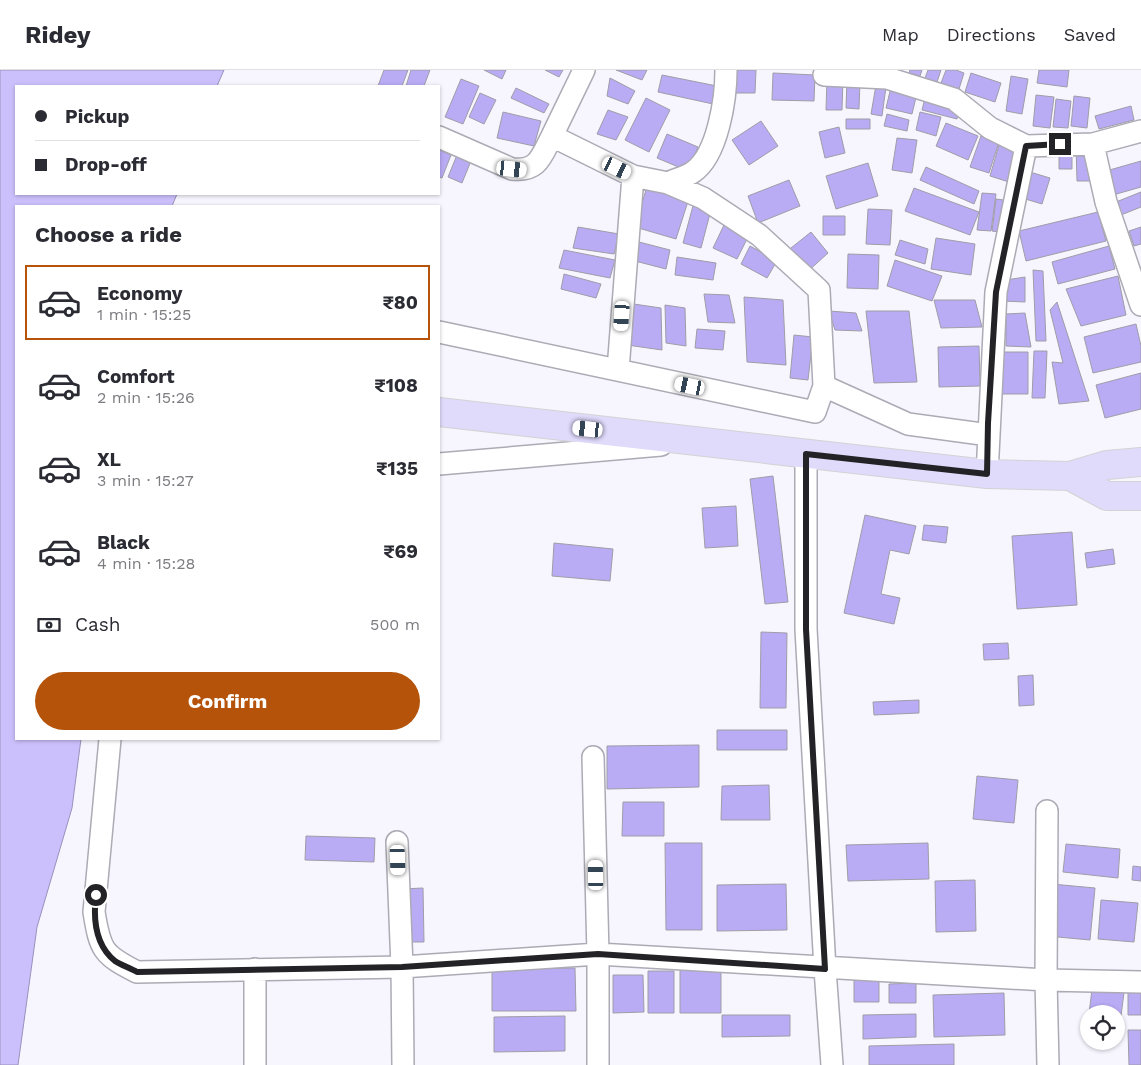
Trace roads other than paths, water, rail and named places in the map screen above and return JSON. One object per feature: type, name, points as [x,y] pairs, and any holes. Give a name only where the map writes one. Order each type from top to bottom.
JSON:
[{"type":"main road","points":[[440,412],[987,474],[1070,476],[1108,466],[1141,462]]},
{"type":"main road","points":[[1070,476],[1108,496],[1141,496]]},
{"type":"street","points":[[440,137],[512,169],[523,170],[532,167],[538,162],[552,136],[584,70]]},
{"type":"street","points":[[668,183],[694,172],[707,155],[719,128],[726,84],[726,70]]},
{"type":"street","points":[[824,75],[887,78],[954,99],[990,128],[1026,146],[1093,144],[1141,131]]},
{"type":"street","points":[[440,332],[815,412],[824,386],[819,290],[759,234],[703,198],[668,183],[633,176],[552,136]]},
{"type":"street","points":[[1093,144],[1106,202],[1141,305]]},
{"type":"street","points":[[987,474],[996,292],[1026,146]]},
{"type":"street","points":[[618,370],[633,176]]},
{"type":"street","points":[[824,386],[908,424],[988,436]]},
{"type":"street","points":[[440,464],[701,442]]},
{"type":"street","points":[[806,454],[806,629],[832,1065]]},
{"type":"street","points":[[110,740],[94,912],[97,934],[102,947],[116,961],[137,972],[402,967],[598,954],[825,969],[1046,980],[1141,982]]},
{"type":"street","points":[[593,757],[598,954],[598,1065]]},
{"type":"street","points":[[1047,811],[1046,980],[1048,1065]]},
{"type":"street","points":[[397,842],[402,967],[403,1065]]},
{"type":"street","points":[[255,969],[255,1065]]}]
